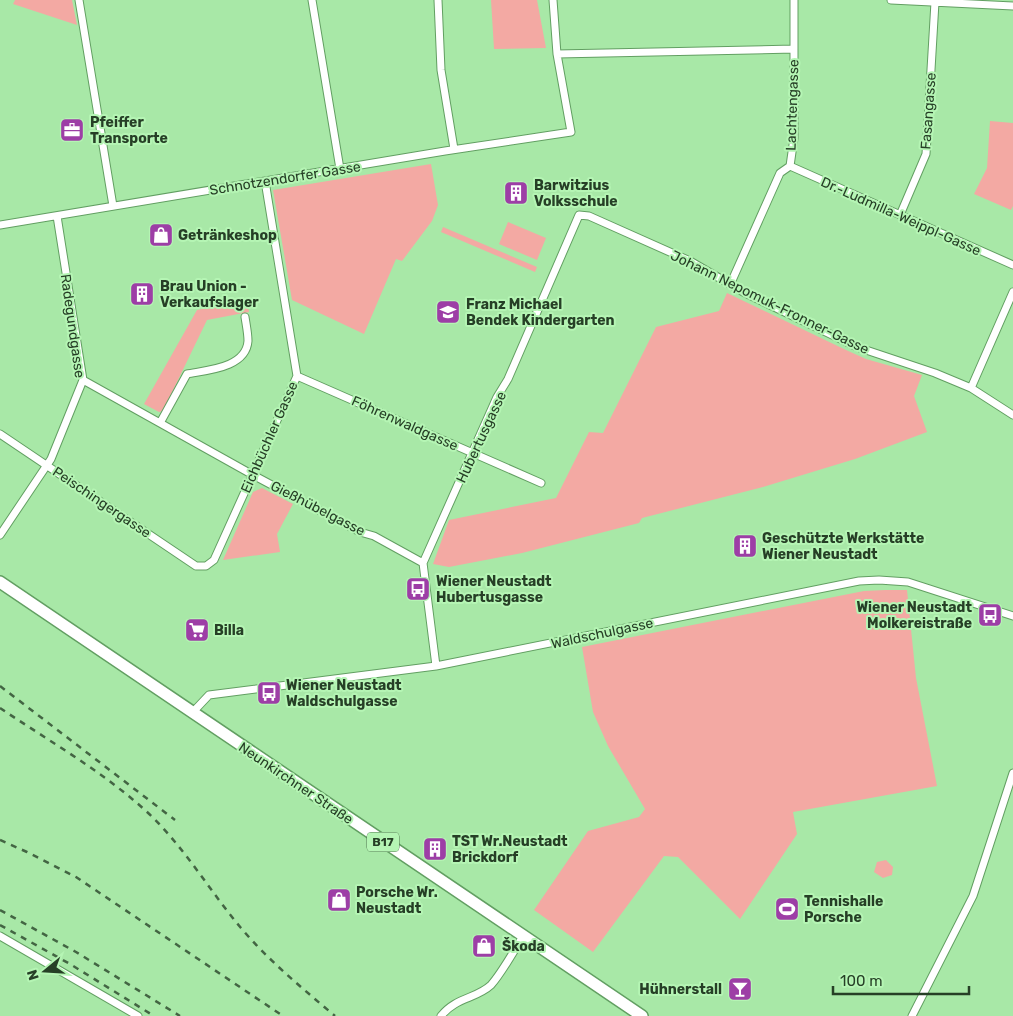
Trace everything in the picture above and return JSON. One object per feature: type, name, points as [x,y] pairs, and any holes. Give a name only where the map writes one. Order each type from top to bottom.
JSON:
[{"type":"main road","name":"Neunkirchner Straße","points":[[0,582],[642,1016]]},
{"type":"street","points":[[79,0],[113,206]]},
{"type":"street","points":[[314,0],[340,169]]},
{"type":"street","points":[[438,0],[441,70],[454,150]]},
{"type":"street","points":[[553,0],[557,54],[794,49]]},
{"type":"street","name":"Lachtengasse","points":[[730,285],[780,173],[790,166],[794,138],[794,0]]},
{"type":"street","points":[[891,0],[1013,6]]},
{"type":"street","name":"Fasangasse","points":[[900,215],[926,154],[935,2]]},
{"type":"street","name":"Schnotzendorfer Gasse","points":[[0,225],[571,132],[557,54]]},
{"type":"street","name":"Dr.-Ludmilla-Weippl-Gasse","points":[[790,166],[1013,265]]},
{"type":"street","name":"Eichbüchler Gasse","points":[[206,566],[214,560],[297,376],[265,181]]},
{"type":"street","name":"Johann Nepomuk-Fronner-Gasse","points":[[579,214],[589,216],[690,261],[730,285],[856,347],[935,373],[971,388],[1013,415]]},
{"type":"street","name":"Hubertusgasse","points":[[423,563],[497,397],[508,379],[579,214]]},
{"type":"street","name":"Radegundgasse","points":[[0,535],[47,465],[83,380],[57,216]]},
{"type":"street","points":[[971,388],[1012,298]]},
{"type":"street","points":[[160,423],[187,374],[227,366],[242,355],[248,342],[245,317]]},
{"type":"street","name":"Föhrenwaldgasse","points":[[297,376],[541,483]]},
{"type":"street","name":"Gießhübelgasse","points":[[83,380],[253,475],[423,563]]},
{"type":"street","name":"Peischingergasse","points":[[0,434],[196,566],[206,566]]},
{"type":"street","points":[[423,563],[436,666]]},
{"type":"street","name":"Waldschulgasse","points":[[192,713],[209,696],[436,666],[858,582],[879,580],[908,582],[1013,616]]},
{"type":"street","points":[[912,1016],[973,896],[1013,773]]},
{"type":"street","points":[[0,936],[138,1016]]},
{"type":"street","points":[[441,1016],[460,1000],[480,992],[491,985],[523,936]]},
{"type":"shaded area","points":[[15,0],[72,0],[77,25],[13,4]]},
{"type":"shaded area","points":[[491,0],[537,0],[546,48],[494,49]]},
{"type":"shaded area","points":[[990,121],[1013,123],[1013,206],[1011,210],[974,194],[987,168]]},
{"type":"shaded area","points":[[431,164],[438,205],[432,221],[402,261],[396,259],[364,334],[292,300],[273,190]]},
{"type":"shaded area","points":[[508,222],[546,238],[537,260],[499,244]]},
{"type":"shaded area","points":[[443,227],[537,267],[535,272],[441,232]]},
{"type":"shaded area","points":[[727,293],[866,359],[922,375],[914,396],[927,432],[855,459],[763,487],[642,518],[639,523],[522,553],[449,567],[433,564],[449,520],[556,498],[589,432],[603,433],[656,327],[719,311]]},
{"type":"shaded area","points":[[247,300],[249,312],[207,320],[163,411],[159,412],[144,404],[197,310]]},
{"type":"shaded area","points":[[262,488],[293,504],[277,534],[280,552],[223,560],[253,492]]},
{"type":"shaded area","points":[[907,590],[916,678],[937,786],[793,812],[797,834],[740,919],[678,857],[664,856],[593,952],[534,910],[588,831],[639,817],[645,809],[608,746],[593,712],[582,647],[864,591]]},
{"type":"shaded area","points":[[886,860],[893,867],[892,875],[883,878],[874,872],[877,862]]},
{"type":"railway","points":[[0,686],[175,820]]},
{"type":"railway","points":[[0,708],[112,783],[146,811],[172,838],[229,913],[263,952],[335,1016]]},
{"type":"railway","points":[[0,840],[76,877],[283,1016]]},
{"type":"railway","points":[[0,910],[76,952],[180,1016]]},
{"type":"railway","points":[[0,925],[70,964],[154,1016]]},
{"type":"place","name":"Pfeiffer Transporte","points":[[72,130]]},
{"type":"place","name":"Barwitzius Volksschule","points":[[516,193]]},
{"type":"place","name":"Getränkeshop","points":[[161,235]]},
{"type":"place","name":"Brau Union - Verkaufslager","points":[[142,294]]},
{"type":"place","name":"Franz Michael Bendek Kindergarten","points":[[448,312]]},
{"type":"place","name":"Geschützte Werkstätte Wiener Neustadt","points":[[745,546]]},
{"type":"place","name":"Wiener Neustadt Hubertusgasse","points":[[418,589]]},
{"type":"place","name":"Wiener Neustadt Molkereistraße","points":[[990,615]]},
{"type":"place","name":"Billa","points":[[197,630]]},
{"type":"place","name":"Wiener Neustadt Waldschulgasse","points":[[269,693]]},
{"type":"place","name":"TST Wr.Neustadt Brickdorf","points":[[435,849]]},
{"type":"place","name":"Porsche Wr. Neustadt","points":[[339,900]]},
{"type":"place","name":"Tennishalle Porsche","points":[[787,909]]},
{"type":"place","name":"Škoda","points":[[484,946]]},
{"type":"place","name":"Hühnerstall","points":[[740,989]]}]
